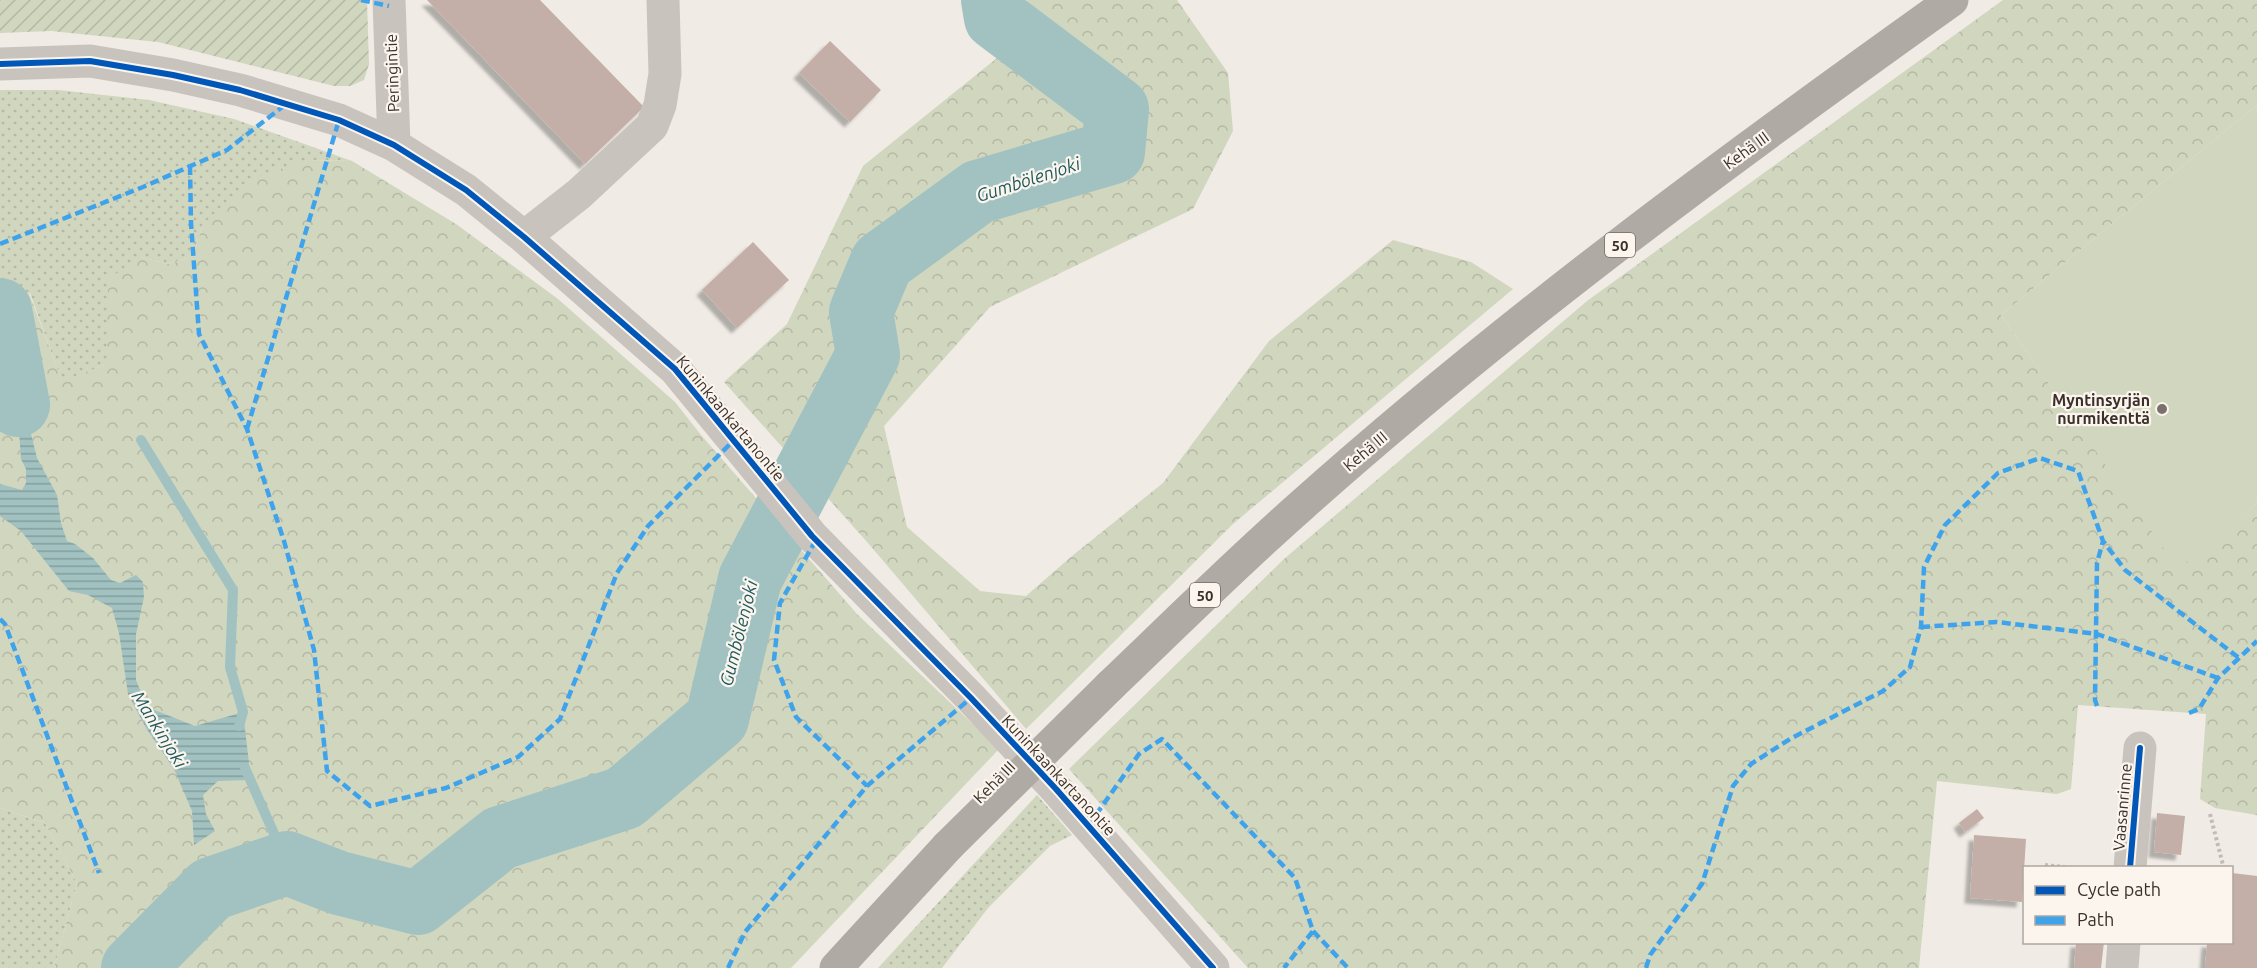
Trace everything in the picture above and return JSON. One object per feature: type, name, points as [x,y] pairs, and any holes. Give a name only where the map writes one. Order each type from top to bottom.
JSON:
[{"type":"highway","name":"Kehä III","points":[[836,968],[948,846],[1110,686],[1300,506],[1528,316],[1679,200],[1952,0]]},
{"type":"street","name":"Peringintie","points":[[388,0],[394,145]]},
{"type":"street","points":[[524,237],[579,194],[652,126],[660,105],[664,74],[663,0]]},
{"type":"street","name":"Kuninkaankartanontie","points":[[3,58],[90,61],[173,75],[240,90],[339,120],[394,145],[466,190],[524,237],[675,369],[812,536],[1049,781],[1213,968]]},
{"type":"street","name":"Vaasanrinne","points":[[2130,866],[2140,748]]},
{"type":"street","points":[[2122,968],[2124,944]]},
{"type":"path","points":[[2210,814],[2223,865]]},
{"type":"path","points":[[2044,865],[2059,866]]},
{"type":"green space","points":[[0,0],[367,0],[369,64],[364,80],[350,86],[334,86],[158,42],[51,31],[0,33]]},
{"type":"green space","points":[[966,0],[1002,0],[1008,50]]},
{"type":"green space","points":[[1002,0],[1177,0],[1228,73],[1233,131],[1193,209],[990,307],[884,426],[907,527],[980,591],[1026,596],[1163,483],[1269,341],[1393,240],[1471,262],[1513,289],[1233,524],[1026,729],[868,543],[724,382],[787,324],[863,166],[1007,50]]},
{"type":"green space","points":[[2003,0],[2257,0],[2257,105],[2001,315],[2178,568],[2257,503],[2257,815],[2215,808],[2200,799],[2206,714],[2078,705],[2071,789],[2057,794],[1937,781],[1919,968],[1248,968],[1069,769],[1284,559],[1587,301]]},
{"type":"green space","points":[[0,90],[58,90],[149,100],[234,119],[352,161],[306,160],[203,224],[193,256],[168,264],[141,257],[107,364],[62,382],[30,293],[0,291]]},
{"type":"green space","name":"Myntinsyrjän nurmikenttä","points":[[2257,105],[2257,503],[2178,569],[2001,315]]},
{"type":"green space","points":[[306,160],[352,161],[456,224],[558,299],[675,402],[857,614],[999,749],[791,968],[54,968],[77,883],[45,823],[0,808],[0,291],[29,293],[62,381],[107,364],[108,279],[141,257],[168,264],[193,256],[203,224],[252,179]]},
{"type":"green space","points":[[1037,795],[1072,835],[1050,846],[988,908],[942,968],[878,968]]},
{"type":"green space","points":[[0,808],[45,823],[77,883],[54,968],[0,968]]},
{"type":"water","points":[[0,315],[13,345],[20,390],[37,458],[57,495],[61,523],[67,541],[75,544],[93,558],[111,580],[120,583],[136,575],[143,582],[144,597],[136,634],[136,680],[147,707],[195,726],[243,712],[251,780],[218,781],[203,795],[206,814],[215,831],[194,845],[192,811],[174,769],[146,728],[128,694],[119,633],[112,608],[88,595],[69,591],[21,531],[0,516],[0,484],[22,490],[26,483],[26,469],[21,459],[19,432],[8,399],[0,363]]},
{"type":"building","points":[[427,0],[540,0],[644,107],[585,164]]},
{"type":"building","points":[[830,41],[881,90],[850,122],[799,73]]},
{"type":"building","points":[[753,242],[789,280],[737,328],[702,290]]},
{"type":"building","points":[[1977,809],[1984,818],[1965,832],[1959,823]]},
{"type":"building","points":[[2157,813],[2185,816],[2181,855],[2154,852]]},
{"type":"building","points":[[1974,835],[2026,839],[2022,902],[1970,898]]},
{"type":"building","points":[[2233,873],[2257,876],[2257,968],[2205,968],[2207,944],[2233,944]]},
{"type":"building","points":[[2076,944],[2104,944],[2101,968],[2074,968]]},
{"type":"waterway","name":"Gumbölenjoki","points":[[133,968],[211,889],[287,863],[339,883],[418,903],[500,838],[624,798],[717,719],[750,579],[868,355],[861,312],[882,262],[978,192],[1113,152],[1117,109],[996,18],[993,0]]},
{"type":"waterway","name":"Mankinjoki","points":[[0,310],[18,405]]},
{"type":"waterway","points":[[141,440],[233,590],[230,667],[243,712],[239,726]]},
{"type":"waterway","points":[[245,768],[287,863]]},
{"type":"marked path","points":[[361,0],[389,6]]},
{"type":"marked path","points":[[0,244],[143,187],[227,150],[286,104]]},
{"type":"marked path","points":[[247,429],[339,120]]},
{"type":"marked path","points":[[190,166],[191,223],[199,334],[247,429],[284,541],[314,650],[327,771],[370,806],[446,788],[518,757],[560,719],[617,573],[648,526],[733,441]]},
{"type":"marked path","points":[[1646,968],[1650,955],[1702,884],[1733,786],[1751,764],[1790,739],[1883,691],[1910,667],[1921,627],[1924,567],[1945,525],[1998,473],[2040,458],[2078,471],[2103,541],[2125,570],[2239,658]]},
{"type":"marked path","points":[[816,540],[780,603],[774,660],[796,717],[867,786]]},
{"type":"marked path","points":[[2097,706],[2095,700],[2097,563],[2103,541]]},
{"type":"marked path","points":[[0,619],[5,624],[99,873]]},
{"type":"marked path","points":[[1921,627],[1997,622],[2097,634],[2218,678]]},
{"type":"marked path","points":[[2189,713],[2199,709],[2218,678],[2257,641]]},
{"type":"marked path","points":[[728,968],[745,932],[867,786],[971,698]]},
{"type":"marked path","points":[[1088,826],[1139,754],[1162,739],[1295,878],[1313,931],[1284,968]]},
{"type":"marked path","points":[[1313,931],[1348,968]]},
{"type":"cycle path","points":[[0,64],[90,61],[173,75],[240,90],[339,120],[394,145],[466,190],[524,237],[675,369],[812,536],[971,698],[1056,789],[1213,968]]},
{"type":"cycle path","points":[[2130,866],[2140,748]]},
{"type":"place","name":"Myntinsyrjän nurmikenttä","points":[[2162,409]]}]
